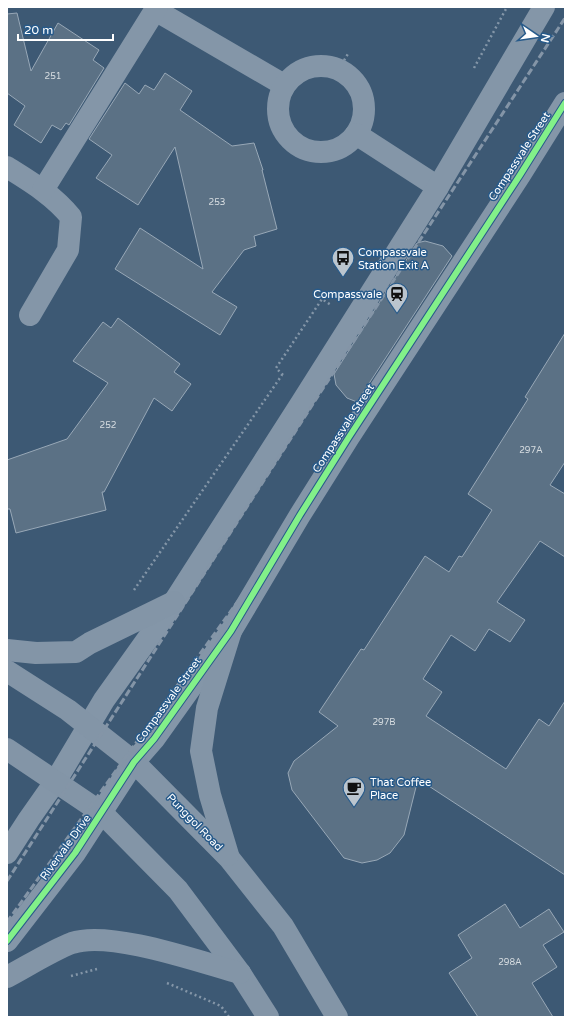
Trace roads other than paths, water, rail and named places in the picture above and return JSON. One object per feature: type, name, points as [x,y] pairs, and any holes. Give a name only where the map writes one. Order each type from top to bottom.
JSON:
[{"type":"main road","points":[[7,650],[36,653],[76,652],[90,643],[174,602]]},
{"type":"main road","points":[[230,858],[210,795],[201,751],[207,708],[231,632]]},
{"type":"main road","name":"Punggol Road","points":[[7,671],[68,710],[134,762],[230,858],[283,926],[337,1017]]},
{"type":"main road","points":[[7,749],[102,813],[178,890],[240,973],[268,1017]]},
{"type":"main road","points":[[7,977],[73,943],[104,940],[144,946],[240,973]]},
{"type":"street","points":[[7,853],[28,819],[55,782],[104,700],[174,602],[438,187],[544,7]]},
{"type":"street","points":[[43,190],[156,8],[284,85]]},
{"type":"street","points":[[344,60],[351,78],[360,90],[364,105],[363,120],[356,134],[344,146],[328,152],[312,151],[296,145],[285,133],[279,118],[278,101],[284,85],[294,74],[308,67],[344,60]]},
{"type":"street","name":"Compassvale Street","points":[[134,762],[154,739],[231,632],[300,515],[349,436],[520,175],[565,103]]},
{"type":"street","points":[[356,134],[438,187]]},
{"type":"street","points":[[7,167],[43,190],[61,205],[71,217],[68,250],[30,315]]},
{"type":"street","name":"Rivervale Drive","points":[[7,941],[75,853],[134,762]]},
{"type":"railway","points":[[7,881],[320,393],[565,18]]},
{"type":"railway","points":[[7,922],[300,515],[360,415],[565,99]]},
{"type":"place","name":"Compassvale Station Exit A","points":[[343,278]]},
{"type":"place","name":"Compassvale","points":[[397,314]]},
{"type":"place","name":"That Coffee Place","points":[[354,808]]}]
